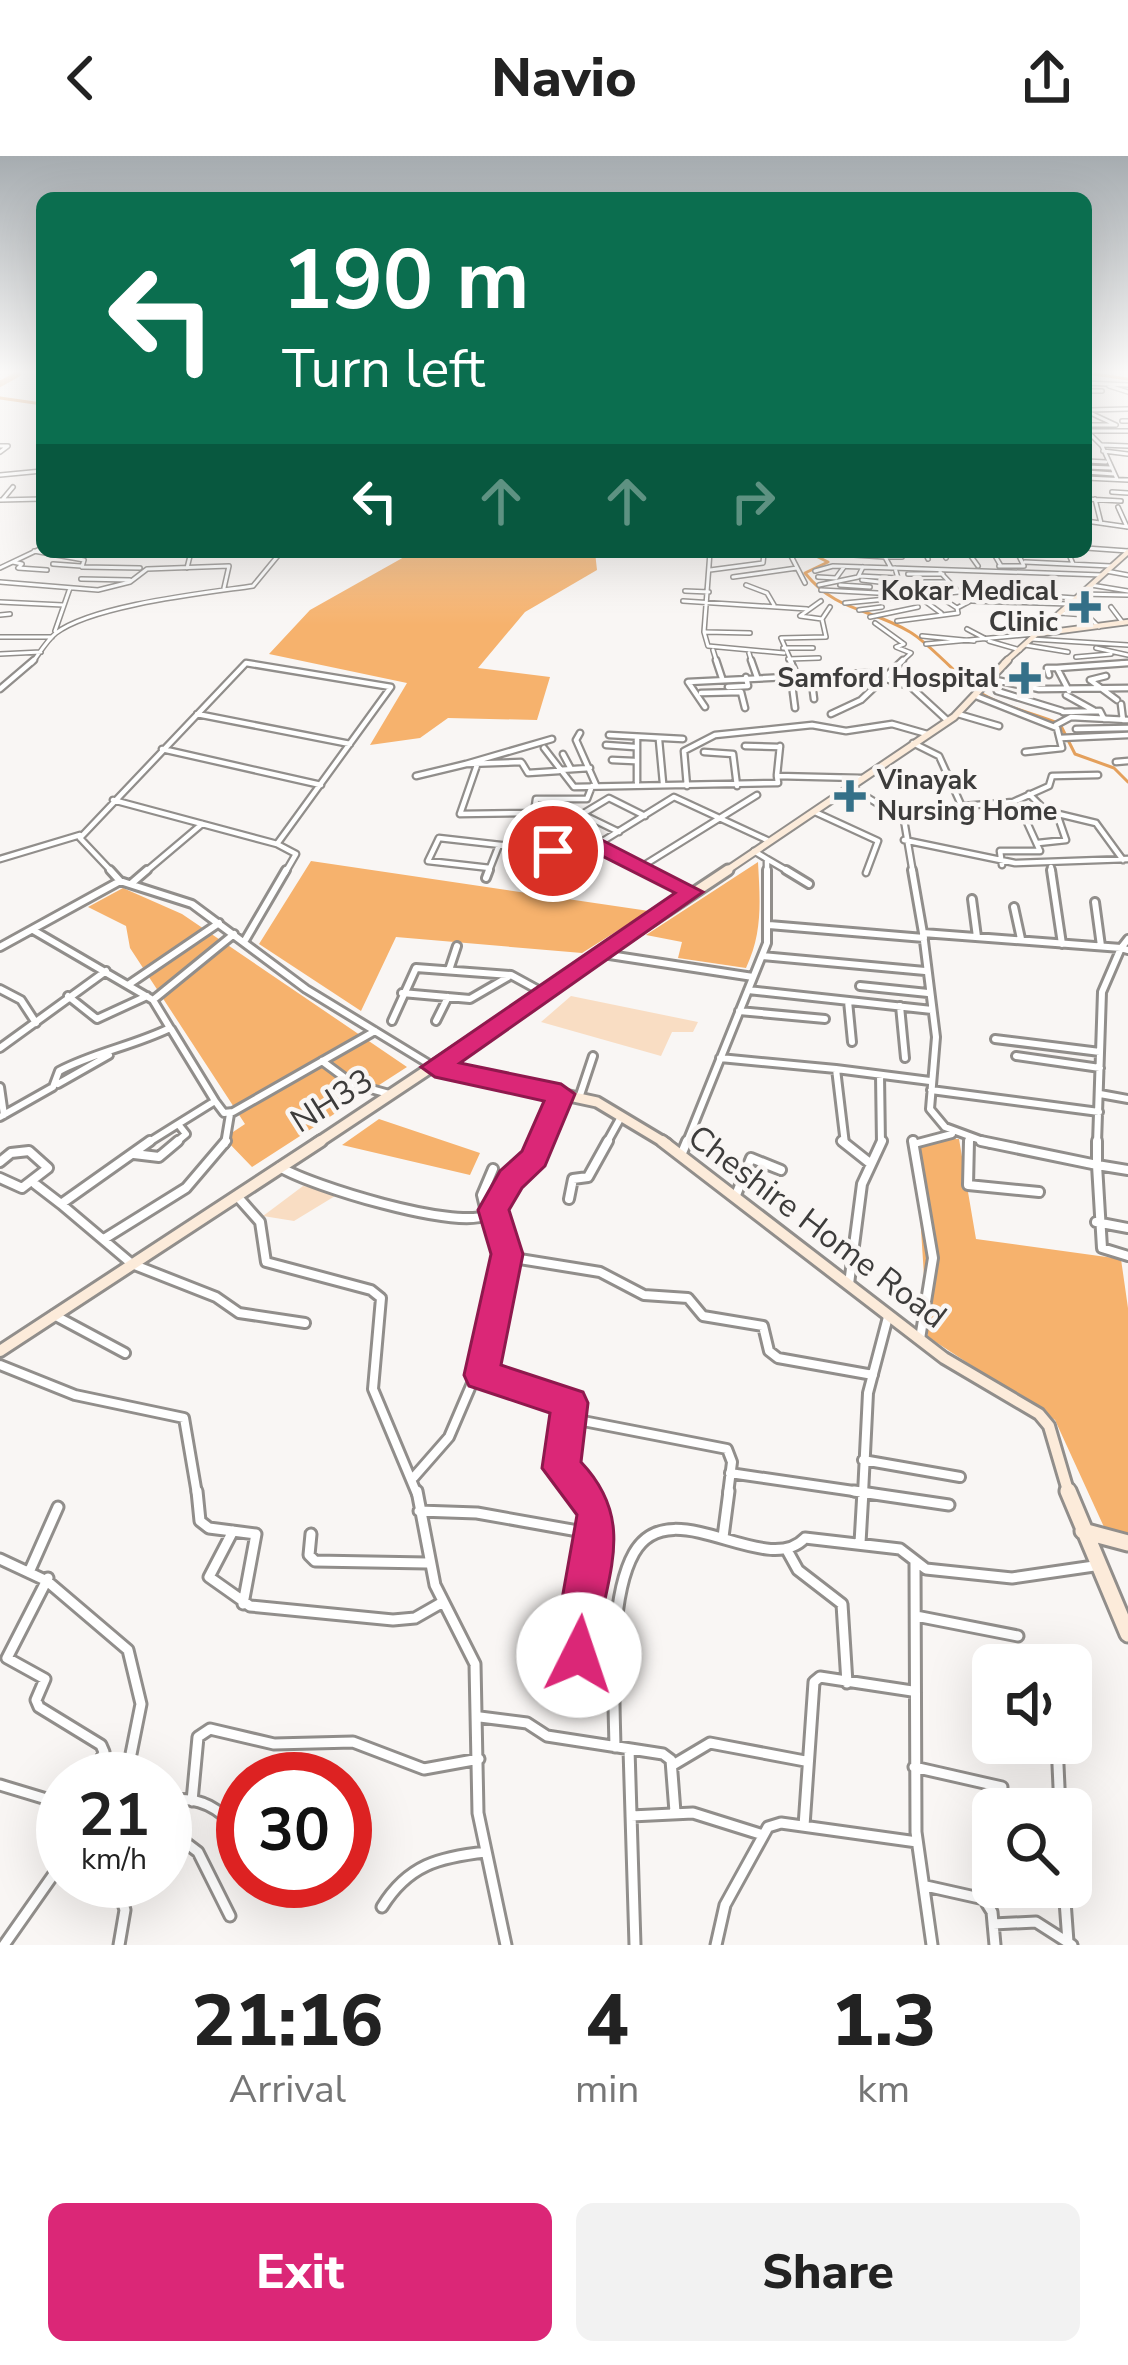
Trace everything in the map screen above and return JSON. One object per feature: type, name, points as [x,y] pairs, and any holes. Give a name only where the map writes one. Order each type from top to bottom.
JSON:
[{"type":"main road","name":"NH33","points":[[0,1351],[545,994],[953,717],[1127,553]]},
{"type":"main road","points":[[1028,642],[1125,622]]},
{"type":"main road","name":"Cheshire Home Road","points":[[435,1067],[579,1098],[621,1117],[682,1153],[920,1340],[1045,1419],[1083,1531],[1128,1634]]},
{"type":"main road","points":[[1083,1531],[1128,1544]]},
{"type":"street","points":[[1106,457],[1111,470]]},
{"type":"street","points":[[1092,470],[1111,470]]},
{"type":"street","points":[[1092,470],[1111,470],[1128,480]]},
{"type":"street","points":[[2,476],[36,472]]},
{"type":"street","points":[[1092,481],[1094,486]]},
{"type":"street","points":[[2,498],[13,487]]},
{"type":"street","points":[[1112,492],[1128,493]]},
{"type":"street","points":[[2,498],[36,499]]},
{"type":"street","points":[[1092,500],[1120,504],[1128,529]]},
{"type":"street","points":[[1095,500],[1101,523]]},
{"type":"street","points":[[1092,523],[1128,529]]},
{"type":"street","points":[[1092,524],[1128,529]]},
{"type":"street","points":[[1092,550],[1127,553]]},
{"type":"street","points":[[0,568],[34,551]]},
{"type":"street","points":[[72,558],[83,560],[81,566]]},
{"type":"street","points":[[0,582],[100,590],[134,580],[143,568],[141,558]]},
{"type":"street","points":[[187,568],[190,558]]},
{"type":"street","points":[[0,637],[53,636],[118,610],[257,584],[276,558]]},
{"type":"street","points":[[710,558],[704,632],[722,678]]},
{"type":"street","points":[[723,570],[733,558]]},
{"type":"street","points":[[710,570],[766,562],[765,558]]},
{"type":"street","points":[[791,558],[806,583]]},
{"type":"street","points":[[866,558],[872,568]]},
{"type":"street","points":[[886,558],[899,577],[888,581]]},
{"type":"street","points":[[972,558],[977,566]]},
{"type":"street","points":[[996,558],[1001,566]]},
{"type":"street","points":[[908,574],[1024,566],[1020,558]]},
{"type":"street","points":[[1070,558],[1073,564]]},
{"type":"street","points":[[11,562],[22,564],[18,568],[47,570]]},
{"type":"street","points":[[1022,562],[1073,564],[1128,574]]},
{"type":"street","points":[[53,564],[230,566],[224,588]]},
{"type":"street","points":[[844,567],[836,578],[816,574],[844,567],[1106,571]]},
{"type":"street","points":[[857,577],[863,567]]},
{"type":"street","points":[[733,577],[796,568]]},
{"type":"street","points":[[941,570],[958,591]]},
{"type":"street","points":[[0,689],[53,636],[71,588],[83,577],[134,580]]},
{"type":"street","points":[[930,616],[896,594],[820,588],[857,577],[888,581],[944,615]]},
{"type":"street","points":[[924,582],[950,582]]},
{"type":"street","points":[[837,584],[870,587]]},
{"type":"street","points":[[746,585],[766,593],[774,605]]},
{"type":"street","points":[[1090,585],[1128,593]]},
{"type":"street","points":[[685,591],[709,592]]},
{"type":"street","points":[[845,603],[958,591],[1075,599]]},
{"type":"street","points":[[969,591],[972,601]]},
{"type":"street","points":[[1035,593],[1039,602]]},
{"type":"street","points":[[957,608],[972,601],[1039,602],[1128,593]]},
{"type":"street","points":[[897,621],[959,613],[937,596]]},
{"type":"street","points":[[682,601],[807,609]]},
{"type":"street","points":[[821,601],[800,616],[822,619]]},
{"type":"street","points":[[876,601],[889,613]]},
{"type":"street","points":[[0,603],[63,605]]},
{"type":"street","points":[[738,604],[739,615]]},
{"type":"street","points":[[795,708],[794,676],[781,637],[826,637],[822,619],[830,607]]},
{"type":"street","points":[[859,610],[882,607]]},
{"type":"street","points":[[870,617],[918,607]]},
{"type":"street","points":[[1111,607],[1125,622]]},
{"type":"street","points":[[1060,613],[1088,614],[1099,626]]},
{"type":"street","points":[[0,615],[10,614]]},
{"type":"street","points":[[831,714],[861,700],[911,653],[896,647],[904,644],[898,636],[875,623]]},
{"type":"street","points":[[967,629],[988,640],[1028,642],[1068,652]]},
{"type":"street","points":[[704,632],[750,633]]},
{"type":"street","points":[[801,636],[804,648]]},
{"type":"street","points":[[922,636],[978,642]]},
{"type":"street","points":[[926,644],[988,640],[1128,645]]},
{"type":"street","points":[[1081,645],[1128,655]]},
{"type":"street","points":[[785,653],[813,648]]},
{"type":"street","points":[[713,650],[819,658]]},
{"type":"street","points":[[0,654],[41,652]]},
{"type":"street","points":[[1076,657],[1114,652]]},
{"type":"street","points":[[749,653],[757,677]]},
{"type":"street","points":[[0,859],[80,835],[252,662],[391,687],[278,844]]},
{"type":"street","points":[[1049,675],[1047,668],[1128,663]]},
{"type":"street","points":[[1057,668],[1069,691]]},
{"type":"street","points":[[811,675],[814,699]]},
{"type":"street","points":[[745,707],[740,692],[700,693],[691,691],[688,682],[811,675],[884,677],[911,687],[953,717],[999,726]]},
{"type":"street","points":[[1106,676],[1090,679],[1119,702],[1127,726]]},
{"type":"street","points":[[728,687],[748,686],[746,677]]},
{"type":"street","points":[[984,687],[1128,688]]},
{"type":"street","points":[[984,687],[1071,717],[1127,726]]},
{"type":"street","points":[[984,687],[1057,724],[1069,735],[1094,736],[1127,726]]},
{"type":"street","points":[[1052,690],[1076,696],[1093,710]]},
{"type":"street","points":[[700,693],[705,707]]},
{"type":"street","points":[[1062,711],[1093,710],[1102,712],[1104,719]]},
{"type":"street","points":[[197,714],[350,744]]},
{"type":"street","points":[[1057,724],[1071,717]]},
{"type":"street","points":[[1085,718],[1094,736]]},
{"type":"street","points":[[687,785],[684,751],[716,734],[812,724],[848,731],[888,724],[928,734]]},
{"type":"street","points":[[1025,752],[1062,748],[1069,735],[1090,729],[1127,726]]},
{"type":"street","points":[[580,733],[576,740],[594,786]]},
{"type":"street","points":[[609,735],[683,739]]},
{"type":"street","points":[[466,764],[478,756],[552,739]]},
{"type":"street","points":[[637,739],[637,782]]},
{"type":"street","points":[[659,740],[663,783]]},
{"type":"street","points":[[914,743],[937,753],[963,806]]},
{"type":"street","points":[[606,745],[634,747]]},
{"type":"street","points":[[544,748],[574,787],[637,782],[778,783],[780,745],[745,746]]},
{"type":"street","points":[[162,749],[320,785]]},
{"type":"street","points":[[704,752],[734,754],[737,786]]},
{"type":"street","points":[[563,754],[572,769]]},
{"type":"street","points":[[416,776],[466,764],[520,760],[528,773],[590,768]]},
{"type":"street","points":[[612,760],[634,761]]},
{"type":"street","points":[[1116,762],[1128,761]]},
{"type":"street","points":[[477,765],[460,814],[533,814],[536,799],[583,799],[593,808]]},
{"type":"street","points":[[898,814],[955,813],[963,806],[1005,803],[1049,786],[1051,777],[1098,775]]},
{"type":"street","points":[[777,776],[861,778]]},
{"type":"street","points":[[583,799],[594,786]]},
{"type":"street","points":[[849,786],[904,820],[932,1010],[933,1117],[955,1134],[1128,1170]]},
{"type":"street","points":[[1028,794],[1057,814],[1096,823],[1126,860]]},
{"type":"street","points":[[641,867],[757,795]]},
{"type":"street","points":[[490,868],[428,861],[439,838],[582,854],[674,797],[767,840]]},
{"type":"street","points":[[523,848],[609,798],[645,816]]},
{"type":"street","points":[[113,800],[278,844],[296,854],[244,942]]},
{"type":"street","points":[[812,811],[878,841],[866,873]]},
{"type":"street","points":[[582,814],[619,832]]},
{"type":"street","points":[[1036,843],[1066,839],[1057,814]]},
{"type":"street","points":[[1002,865],[1000,851],[1040,851],[1025,818]]},
{"type":"street","points":[[132,883],[202,824]]},
{"type":"street","points":[[80,835],[83,845],[120,880],[192,904],[435,1067]]},
{"type":"street","points":[[904,840],[1002,865],[1051,867],[1126,860]]},
{"type":"street","points":[[486,878],[500,844]]},
{"type":"street","points":[[598,845],[691,892]]},
{"type":"street","points":[[752,850],[809,884]]},
{"type":"street","points":[[682,1153],[762,956],[769,925],[766,859]]},
{"type":"street","points":[[1051,867],[1062,944]]},
{"type":"street","points":[[0,947],[120,880]]},
{"type":"street","points":[[972,898],[977,937]]},
{"type":"street","points":[[1095,902],[1101,946]]},
{"type":"street","points":[[1014,908],[1021,941]]},
{"type":"street","points":[[128,985],[219,923]]},
{"type":"street","points":[[769,925],[1125,949]]},
{"type":"street","points":[[33,929],[150,998],[215,1101],[230,1114],[231,1133],[214,1164],[103,1240]]},
{"type":"street","points":[[68,996],[94,1018],[150,998],[234,934]]},
{"type":"street","points":[[1128,939],[1102,994],[1096,1222],[1102,1249],[1128,1256]]},
{"type":"street","points":[[449,970],[457,946]]},
{"type":"street","points":[[603,954],[753,977]]},
{"type":"street","points":[[762,956],[925,971]]},
{"type":"street","points":[[392,1021],[416,968],[511,975],[545,994]]},
{"type":"street","points":[[0,1048],[106,971]]},
{"type":"street","points":[[402,993],[474,998],[511,975]]},
{"type":"street","points":[[860,986],[928,993]]},
{"type":"street","points":[[0,990],[21,1000],[36,1023]]},
{"type":"street","points":[[748,990],[932,1010]]},
{"type":"street","points":[[436,1021],[448,997]]},
{"type":"street","points":[[848,1000],[852,1042]]},
{"type":"street","points":[[900,1006],[905,1058]]},
{"type":"street","points":[[739,1011],[825,1019]]},
{"type":"street","points":[[0,1087],[2,1116],[112,1053],[170,1028]]},
{"type":"street","points":[[230,1114],[375,1031]]},
{"type":"street","points":[[995,1039],[1100,1052]]},
{"type":"street","points":[[579,1098],[593,1056]]},
{"type":"street","points":[[1016,1056],[1100,1069]]},
{"type":"street","points":[[720,1058],[880,1075],[1100,1112]]},
{"type":"street","points":[[322,1061],[353,1084],[392,1095]]},
{"type":"street","points":[[836,1069],[840,1137],[850,1151],[871,1164]]},
{"type":"street","points":[[849,1284],[860,1194],[884,1137],[880,1075]]},
{"type":"street","points":[[490,1213],[511,1180],[534,1158],[561,1094]]},
{"type":"street","points":[[1100,1094],[1128,1099]]},
{"type":"street","points":[[61,1204],[215,1101]]},
{"type":"street","points":[[569,1199],[573,1179],[588,1177],[621,1117]]},
{"type":"street","points":[[134,1154],[152,1159],[171,1150],[186,1136],[178,1124]]},
{"type":"street","points":[[920,1340],[933,1258],[916,1182],[913,1140],[955,1134]]},
{"type":"street","points":[[970,1138],[968,1185],[1039,1192]]},
{"type":"street","points":[[1,1157],[21,1150],[48,1168],[35,1184],[22,1188],[1,1180]]},
{"type":"street","points":[[736,1195],[751,1158],[781,1170]]},
{"type":"street","points":[[280,1167],[295,1180],[419,1212],[490,1213]]},
{"type":"street","points":[[414,1477],[443,1447],[472,1383],[481,1375],[506,1257],[482,1196],[494,1168]]},
{"type":"street","points":[[35,1184],[132,1264],[216,1298],[239,1313],[305,1322]]},
{"type":"street","points":[[237,1196],[260,1222],[266,1262],[380,1294],[373,1389],[414,1477],[427,1563],[442,1602],[472,1655],[480,1717],[478,1813],[506,1945]]},
{"type":"street","points":[[1096,1222],[1128,1228]]},
{"type":"street","points":[[506,1257],[600,1272],[634,1292],[688,1298],[703,1316],[763,1326],[769,1351],[778,1358],[873,1375]]},
{"type":"street","points":[[54,1315],[125,1353]]},
{"type":"street","points":[[860,1543],[873,1375],[888,1317]]},
{"type":"street","points":[[0,1365],[75,1395],[184,1418],[192,1438],[200,1521],[256,1534],[243,1604]]},
{"type":"street","points":[[481,1375],[567,1398],[572,1417],[561,1468],[596,1508],[596,1534],[575,1644],[579,1655],[615,1676]]},
{"type":"street","points":[[572,1417],[727,1449],[730,1473],[722,1539]]},
{"type":"street","points":[[863,1460],[960,1477]]},
{"type":"street","points":[[730,1473],[949,1504]]},
{"type":"street","points":[[30,1570],[58,1507]]},
{"type":"street","points":[[419,1510],[477,1513],[596,1534]]},
{"type":"street","points":[[233,1531],[209,1577],[243,1604],[393,1620],[415,1618],[442,1602]]},
{"type":"street","points":[[311,1534],[309,1555],[315,1561],[427,1563]]},
{"type":"street","points":[[615,1747],[615,1676],[629,1564],[636,1547],[665,1534],[788,1552],[798,1570],[842,1604],[847,1683]]},
{"type":"street","points":[[788,1552],[805,1538],[860,1543],[900,1549],[915,1563],[1012,1578],[1098,1566]]},
{"type":"street","points":[[0,1559],[48,1579],[88,1619],[113,1633],[134,1666],[142,1716],[133,1752]]},
{"type":"street","points":[[915,1563],[912,1691],[917,1842],[932,1945]]},
{"type":"street","points":[[48,1579],[7,1658],[44,1678],[36,1700],[39,1706],[101,1745],[102,1752]]},
{"type":"street","points":[[914,1616],[1018,1636]]},
{"type":"street","points":[[804,1826],[814,1682],[820,1677],[912,1691]]},
{"type":"street","points":[[480,1717],[527,1723],[547,1736],[663,1754],[671,1766],[675,1812]]},
{"type":"street","points":[[216,1810],[192,1801],[198,1737],[203,1730],[274,1744],[353,1742],[398,1763],[424,1768],[479,1759]]},
{"type":"street","points":[[671,1766],[710,1743],[805,1761]]},
{"type":"street","points":[[629,1749],[635,1945]]},
{"type":"street","points":[[914,1767],[1001,1787]]},
{"type":"street","points":[[0,1785],[36,1796]]},
{"type":"street","points":[[632,1816],[703,1815],[760,1834]]},
{"type":"street","points":[[716,1945],[725,1905],[760,1834],[781,1823],[917,1842]]},
{"type":"street","points":[[192,1841],[230,1916]]},
{"type":"street","points":[[382,1906],[394,1883],[422,1861],[486,1852]]},
{"type":"street","points":[[926,1886],[984,1899],[994,1945]]},
{"type":"street","points":[[4,1945],[36,1899]]},
{"type":"street","points":[[119,1945],[124,1908]]},
{"type":"street","points":[[1066,1908],[1070,1943]]},
{"type":"street","points":[[993,1924],[1036,1922],[1070,1943]]},
{"type":"shaded area","points":[[402,558],[596,558],[597,570],[525,612],[478,668],[550,677],[537,720],[448,718],[420,738],[370,745],[407,683],[269,654],[310,610]]},
{"type":"shaded area","points":[[311,861],[649,911],[582,953],[396,937],[361,1011],[259,944]]},
{"type":"shaded area","points":[[758,862],[758,929],[746,968],[678,958],[682,942],[646,935]]},
{"type":"shaded area","points":[[123,888],[182,914],[407,1067],[252,1167],[224,1138],[245,1124],[130,948],[126,926],[88,907]]},
{"type":"shaded area","points":[[571,996],[698,1022],[693,1032],[672,1032],[661,1056],[541,1022]]},
{"type":"shaded area","points":[[379,1119],[480,1153],[470,1175],[342,1145]]},
{"type":"shaded area","points":[[915,1138],[959,1139],[976,1239],[1121,1259],[1128,1308],[1128,1533],[1104,1527],[1055,1420],[928,1337]]},
{"type":"shaded area","points":[[303,1186],[340,1193],[294,1221],[263,1216]]},
{"type":"waterway","points":[[820,558],[828,562],[805,573],[829,595],[910,632],[981,693],[1060,724],[1075,754],[1114,768],[1128,782]]},
{"type":"place","name":"Kokar Medical Clinic","points":[[1085,607]]},
{"type":"place","name":"Samford Hospital","points":[[1025,678]]},
{"type":"place","name":"Vinayak Nursing Home","points":[[850,796]]},
{"type":"route","points":[[553,851],[582,854],[598,845],[691,892],[435,1067],[561,1094],[534,1158],[511,1180],[494,1210],[507,1254],[481,1375],[546,1391],[570,1403],[572,1417],[561,1468],[591,1500],[597,1515],[575,1644],[579,1655]]}]
